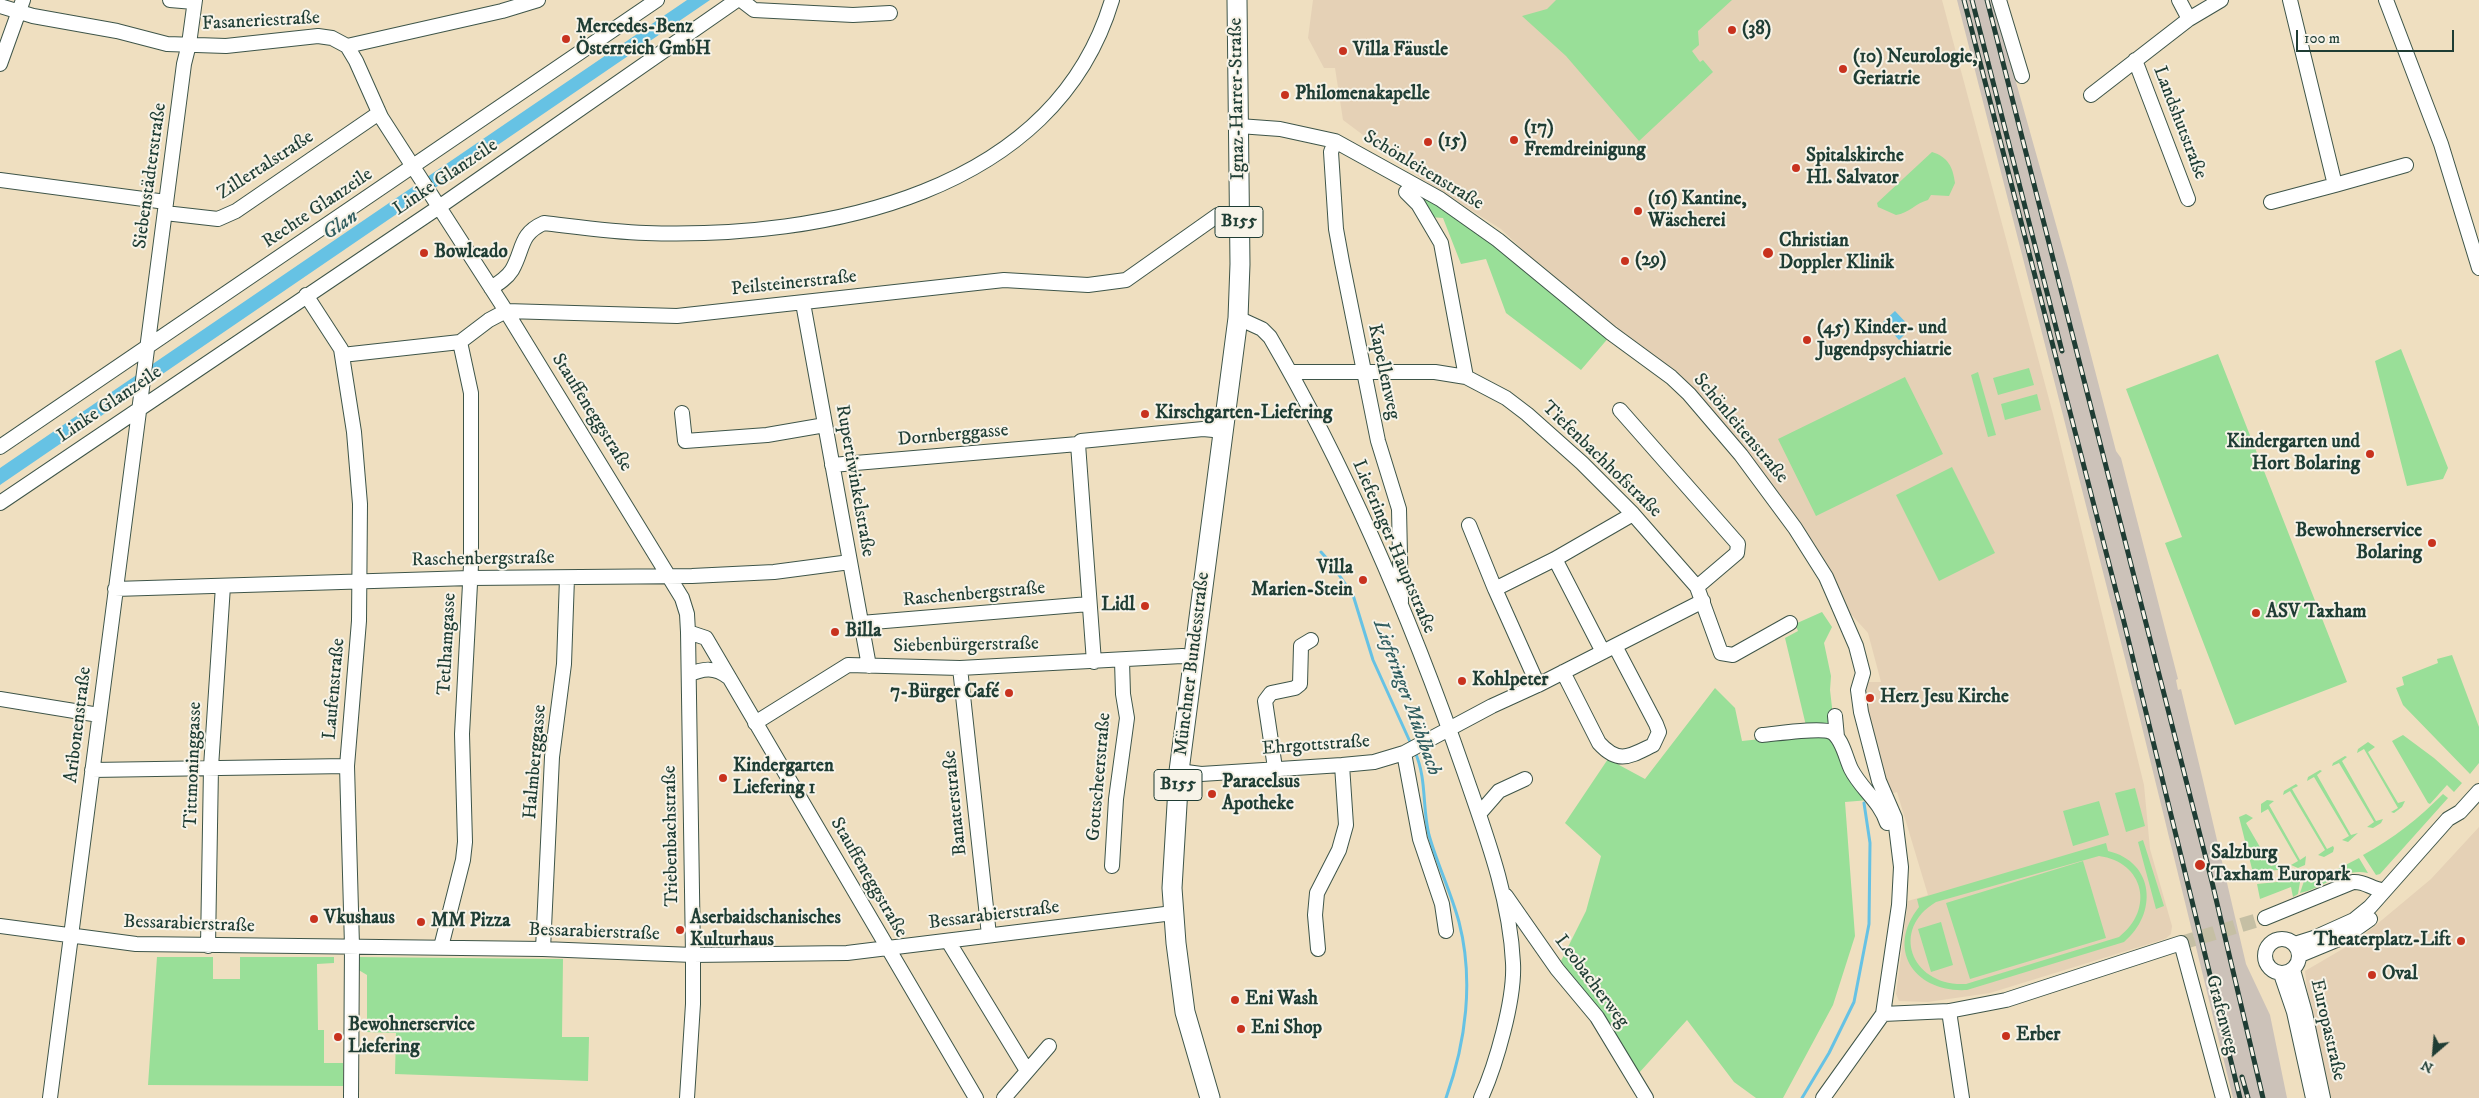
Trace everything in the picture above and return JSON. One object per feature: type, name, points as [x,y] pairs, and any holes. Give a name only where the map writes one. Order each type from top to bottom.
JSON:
[{"type":"main road","name":"Ignaz-Harrer-Straße","points":[[1237,0],[1238,318]]},
{"type":"main road","name":"Münchner Bundesstraße","points":[[1210,1098],[1192,1038],[1180,982],[1172,888],[1180,771],[1238,318]]},
{"type":"street","points":[[170,0],[195,1]]},
{"type":"street","points":[[412,168],[379,112],[356,61],[346,46],[502,11],[538,0]]},
{"type":"street","name":"Rechte Glanzeile","points":[[0,447],[146,352],[657,0]]},
{"type":"street","name":"Linke Glanzeile","points":[[0,503],[140,405],[306,295],[436,203],[737,0]]},
{"type":"street","points":[[741,0],[754,10],[853,15],[890,13]]},
{"type":"street","points":[[491,288],[505,278],[512,270],[525,237],[533,228],[544,223],[661,233],[722,233],[812,223],[879,207],[966,174],[1014,142],[1057,102],[1074,80],[1096,45],[1112,0]]},
{"type":"street","points":[[1999,0],[2022,76]]},
{"type":"street","points":[[2179,0],[2189,19]]},
{"type":"street","points":[[2091,95],[2189,19],[2221,0]]},
{"type":"street","points":[[2290,0],[2335,185]]},
{"type":"street","points":[[2386,0],[2441,144],[2479,268]]},
{"type":"street","name":"Siebenstädterstraße","points":[[146,352],[184,64],[195,1]]},
{"type":"street","name":"Fasaneriestraße","points":[[0,6],[21,6],[33,16],[167,44],[226,46],[318,36],[332,38],[346,46]]},
{"type":"street","points":[[0,64],[21,6]]},
{"type":"street","name":"Landshutstraße","points":[[2136,60],[2188,200]]},
{"type":"street","name":"Zillertalstraße","points":[[0,180],[218,219],[236,211],[379,112]]},
{"type":"street","name":"Schönleitenstraße","points":[[1238,126],[1280,129],[1335,141],[1440,199],[1498,240],[1689,394],[1741,455],[1795,528],[1826,577],[1856,646],[1863,673],[1858,690],[1858,698],[1879,781],[1895,818],[1901,867],[1899,905],[1883,1014]]},
{"type":"street","name":"Kapellenweg","points":[[1335,141],[1330,152],[1336,229],[1363,374],[1378,441],[1399,509],[1402,610]]},
{"type":"street","points":[[2271,202],[2406,165]]},
{"type":"street","name":"Stauffeneggstraße","points":[[412,168],[506,311],[669,575],[682,598],[688,632],[706,638],[976,1098]]},
{"type":"street","points":[[1406,192],[1418,204],[1441,243],[1466,377]]},
{"type":"street","name":"Peilsteinerstraße","points":[[506,311],[677,316],[1015,280],[1088,285],[1133,275],[1218,215],[1239,215]]},
{"type":"street","name":"Laufenstraße","points":[[306,295],[341,349],[354,432],[360,504],[359,621],[347,766],[352,946],[351,1098]]},
{"type":"street","name":"Rupertiwinkelstraße","points":[[803,303],[869,666]]},
{"type":"street","points":[[342,355],[460,342],[489,320],[506,311]]},
{"type":"street","name":"Lieferinger Hauptstraße","points":[[1238,318],[1262,329],[1270,337],[1320,425],[1402,610],[1450,730],[1502,890],[1510,929],[1513,966],[1500,1043],[1481,1098]]},
{"type":"street","name":"Tetlhamgasse","points":[[441,947],[463,860],[465,842],[462,734],[470,578],[472,393],[460,342]]},
{"type":"street","name":"Aribonenstraße","points":[[50,1098],[146,352]]},
{"type":"street","name":"Tiefenbachhofstraße","points":[[1291,372],[1363,374],[1435,372],[1466,377],[1506,398],[1527,414],[1582,463],[1634,514],[1697,587],[1721,653],[1733,655],[1790,623]]},
{"type":"street","points":[[1620,410],[1738,544],[1737,553],[1697,587]]},
{"type":"street","points":[[682,413],[685,441],[767,435],[825,425]]},
{"type":"street","name":"Dornberggasse","points":[[832,465],[1078,444],[1081,441],[1203,429],[1224,431]]},
{"type":"street","points":[[1078,444],[1094,662]]},
{"type":"street","points":[[1495,589],[1555,559],[1634,514]]},
{"type":"street","points":[[1469,525],[1538,685]]},
{"type":"street","points":[[1555,559],[1656,724],[1658,732],[1654,745],[1616,758],[1605,751],[1599,744],[1563,672]]},
{"type":"street","name":"Raschenbergstraße","points":[[115,589],[470,578],[749,574],[850,562]]},
{"type":"street","name":"Halmberggasse","points":[[544,949],[552,757],[564,664],[567,578]]},
{"type":"street","name":"Tittmoninggasse","points":[[208,946],[211,767],[223,586]]},
{"type":"street","name":"Ehrgottstraße","points":[[1180,771],[1201,774],[1277,768],[1342,766],[1374,762],[1410,750],[1492,706],[1538,685],[1703,601]]},
{"type":"street","name":"Raschenbergstraße","points":[[861,623],[1089,604]]},
{"type":"street","name":"Triebenbachstraße","points":[[687,1098],[693,1004],[688,632]]},
{"type":"street","points":[[1277,768],[1265,704],[1269,694],[1296,688],[1300,684],[1301,646],[1311,640]]},
{"type":"street","name":"Siebenbürgerstraße","points":[[755,723],[848,665],[960,668],[1122,661],[1182,656],[1194,658]]},
{"type":"street","name":"Gottscheerstraße","points":[[1112,866],[1116,799],[1127,718],[1123,694],[1122,661]]},
{"type":"street","name":"Banaterstraße","points":[[960,668],[989,935]]},
{"type":"street","points":[[689,675],[711,669],[720,670],[728,677]]},
{"type":"street","points":[[0,699],[99,715]]},
{"type":"street","name":"Schönleitenstraße","points":[[1835,716],[1837,737],[1852,771],[1884,812],[1901,867]]},
{"type":"street","points":[[1762,735],[1826,731],[1837,737]]},
{"type":"street","points":[[1410,750],[1420,839],[1442,904],[1446,930]]},
{"type":"street","points":[[92,770],[347,766]]},
{"type":"street","points":[[1318,949],[1315,915],[1317,893],[1339,850],[1346,825],[1342,766]]},
{"type":"street","points":[[1478,814],[1499,790],[1526,779]]},
{"type":"street","points":[[2297,950],[2314,938],[2354,920],[2384,890],[2448,819],[2460,812],[2479,790]]},
{"type":"street","points":[[2297,950],[2346,936],[2366,922],[2455,825],[2460,812]]},
{"type":"street","points":[[2265,918],[2354,882],[2364,882],[2379,890],[2384,890]]},
{"type":"street","name":"Leobacherweg","points":[[1502,890],[1557,969],[1597,1016],[1646,1098]]},
{"type":"street","name":"Bessarabierstraße","points":[[0,926],[136,944],[544,949],[693,956],[847,953],[1173,913]]},
{"type":"street","name":"Europastraße","points":[[2280,939],[2297,950],[2297,966],[2287,972],[2275,972],[2265,959],[2267,948],[2271,943],[2280,939]]},
{"type":"street","points":[[948,941],[1026,1070]]},
{"type":"street","name":"Grafenweg","points":[[1949,1010],[2018,997],[2182,943],[2223,1098]]},
{"type":"street","name":"Europastraße","points":[[2287,972],[2313,1098]]},
{"type":"street","name":"Europastraße","points":[[2287,972],[2305,1013],[2323,1098]]},
{"type":"street","points":[[1823,1098],[1883,1014],[1949,1010],[1962,1098]]},
{"type":"street","points":[[1004,1098],[1026,1070],[1049,1046]]},
{"type":"shaded area","name":"Christian Doppler Klinik","points":[[1313,0],[1942,0],[2053,414],[2144,785],[2150,849],[2172,926],[2171,934],[2165,939],[1990,993],[1928,1002],[1899,1001],[1896,994],[1908,901],[1928,895],[1897,792],[1887,795],[1862,709],[1865,682],[1881,682],[1868,633],[1849,612],[1806,532],[1747,451],[1678,376],[1550,276],[1501,229],[1426,182],[1343,120],[1335,68],[1324,68],[1308,38]]},
{"type":"shaded area","points":[[1957,0],[1993,0],[2069,271],[2116,451],[2121,458],[2178,679],[2176,680],[2178,690],[2181,689],[2246,964],[2270,1015],[2287,1098],[2233,1098],[2129,674]]},
{"type":"shaded area","points":[[2479,827],[2479,1098],[2327,1098],[2310,1013],[2305,971],[2358,940],[2431,879]]},
{"type":"green space","points":[[1556,0],[1732,0],[1698,31],[1699,45],[1692,51],[1700,62],[1703,60],[1713,72],[1639,141],[1566,56],[1522,16],[1547,9]]},
{"type":"green space","points":[[1932,152],[1946,160],[1953,172],[1955,183],[1949,196],[1931,195],[1928,200],[1896,215],[1878,207],[1877,203]]},
{"type":"green space","points":[[1406,189],[1452,212],[1610,336],[1581,370],[1506,313],[1486,259],[1461,264],[1443,218],[1430,217]]},
{"type":"green space","points":[[2401,349],[2448,468],[2443,479],[2407,486],[2375,361]]},
{"type":"green space","points":[[2218,354],[2347,682],[2235,725],[2165,543],[2182,537],[2126,389]]},
{"type":"green space","points":[[2029,368],[2034,385],[1998,395],[1993,378]]},
{"type":"green space","points":[[1978,372],[1996,435],[1988,437],[1971,375]]},
{"type":"green space","points":[[1905,377],[1943,454],[1816,516],[1778,439]]},
{"type":"green space","points":[[2037,394],[2041,410],[2005,420],[2001,404]]},
{"type":"green space","points":[[1952,467],[1995,553],[1939,581],[1896,495]]},
{"type":"green space","points":[[1822,612],[1832,627],[1824,643],[1831,676],[1830,690],[1833,716],[1869,800],[1845,802],[1855,936],[1833,1005],[1783,1098],[1756,1098],[1734,1082],[1687,1020],[1638,1074],[1561,961],[1586,911],[1601,856],[1565,823],[1608,759],[1645,779],[1715,688],[1735,708],[1742,741],[1808,734],[1785,638],[1798,631],[1795,624]]},
{"type":"green space","points":[[2452,655],[2479,727],[2479,763],[2470,774],[2403,705],[2396,688],[2404,685],[2402,677],[2438,663],[2437,659]]},
{"type":"green space","points":[[2403,735],[2434,758],[2462,783],[2454,792],[2447,785],[2430,804],[2428,803],[2392,741]]},
{"type":"green space","points":[[2368,742],[2375,747],[2368,752],[2398,803],[2405,801],[2402,807],[2394,813],[2391,812],[2398,808],[2364,749],[2357,753],[2358,749]]},
{"type":"green space","points":[[2345,756],[2347,757],[2342,761],[2376,821],[2383,819],[2381,823],[2373,828],[2367,827],[2374,822],[2339,763],[2332,766],[2333,763]]},
{"type":"green space","points":[[2320,770],[2322,771],[2317,775],[2351,835],[2358,833],[2348,842],[2342,840],[2349,836],[2314,777],[2307,781],[2308,777]]},
{"type":"green space","points":[[2296,784],[2298,786],[2292,789],[2327,849],[2333,846],[2334,848],[2333,852],[2324,857],[2318,855],[2325,850],[2290,791],[2283,795],[2284,791]]},
{"type":"green space","points":[[2135,788],[2145,826],[2126,832],[2115,793]]},
{"type":"green space","points":[[2443,794],[2448,798],[2380,874],[2376,875],[2363,855],[2405,828]]},
{"type":"green space","points":[[2267,800],[2274,801],[2269,805],[2300,860],[2306,856],[2305,865],[2298,868],[2291,865],[2298,861],[2268,809],[2261,813],[2261,804]]},
{"type":"green space","points":[[2099,801],[2109,835],[2073,846],[2063,811]]},
{"type":"green space","points":[[2246,814],[2253,818],[2246,823],[2271,866],[2278,863],[2278,870],[2255,872],[2252,869],[2239,817]]},
{"type":"green space","points":[[2143,840],[2164,906],[2156,909],[2138,842]]},
{"type":"green space","points":[[2106,843],[2108,851],[2124,857],[2135,866],[2143,877],[2146,890],[2146,904],[2142,918],[2135,931],[2124,942],[1967,990],[1949,989],[1933,984],[1920,976],[1911,966],[1906,953],[1905,939],[1909,923],[1919,907],[1917,899]],"holes":[[[2099,856],[2114,860],[2126,867],[2135,877],[2139,888],[2140,901],[2137,913],[2130,926],[2119,937],[1966,984],[1947,982],[1932,976],[1920,967],[1913,955],[1911,941],[1913,927],[1922,914],[1936,902]]]},
{"type":"green space","points":[[2359,858],[2368,873],[2359,872],[2342,875],[2300,893],[2305,878],[2311,883]]},
{"type":"green space","points":[[2083,861],[2106,938],[1970,979],[1946,903]]},
{"type":"green space","points":[[2297,880],[2300,882],[2298,894],[2293,897],[2291,887],[2260,899],[2257,884]]},
{"type":"green space","points":[[1941,922],[1953,965],[1931,972],[1918,929]]},
{"type":"green space","points":[[157,957],[213,957],[213,979],[240,979],[240,957],[334,957],[334,963],[317,964],[318,1030],[324,1030],[324,1063],[343,1063],[343,1086],[148,1085]]},
{"type":"green space","points":[[357,957],[563,959],[562,1037],[589,1037],[588,1081],[395,1074],[396,1033],[367,1032],[367,975],[357,969]]},
{"type":"water","points":[[687,0],[710,0],[0,485],[0,468]]},
{"type":"water","points":[[1895,311],[1911,328],[1899,340],[1883,322]]},
{"type":"waterway","name":"Lieferinger Mühlbach","points":[[1321,552],[1353,595],[1373,660],[1411,744]]},
{"type":"waterway","name":"Lieferinger Mühlbach","points":[[1415,752],[1423,783],[1429,835],[1459,922],[1466,966],[1466,1011],[1463,1033],[1459,1055],[1446,1098]]},
{"type":"waterway","points":[[1802,1098],[1829,1053],[1854,1002],[1869,924],[1870,843],[1864,803]]},
{"type":"tunnel","points":[[2181,943],[2265,918]]},
{"type":"railway","points":[[1964,0],[2124,622],[2240,1098]]},
{"type":"railway","points":[[1972,0],[2062,351]]},
{"type":"railway","points":[[1987,0],[2212,882],[2263,1098]]},
{"type":"railway","points":[[2242,1077],[2248,1098]]},
{"type":"place","name":"(38)","points":[[1732,30]]},
{"type":"place","name":"Mercedes-Benz Österreich GmbH","points":[[566,39]]},
{"type":"place","name":"Villa Fäustle","points":[[1343,51]]},
{"type":"place","name":"(10) Neurologie, Geriatrie","points":[[1843,69]]},
{"type":"place","name":"Philomenakapelle","points":[[1285,95]]},
{"type":"place","name":"(17) Fremdreinigung","points":[[1514,140]]},
{"type":"place","name":"(15)","points":[[1428,142]]},
{"type":"place","name":"Spitalskirche Hl. Salvator","points":[[1796,168]]},
{"type":"place","name":"(16) Kantine, Wäscherei","points":[[1638,211]]},
{"type":"place","name":"Bowlcado","points":[[424,253]]},
{"type":"place","name":"Christian Doppler Klinik","points":[[1768,253]]},
{"type":"place","name":"(29)","points":[[1625,261]]},
{"type":"place","name":"(45) Kinder- und Jugendpsychiatrie","points":[[1807,340]]},
{"type":"place","name":"Kirschgarten-Liefering","points":[[1145,414]]},
{"type":"place","name":"Kindergarten und Hort Bolaring","points":[[2370,454]]},
{"type":"place","name":"Bewohnerservice Bolaring","points":[[2432,543]]},
{"type":"place","name":"Villa Marien-Stein","points":[[1363,580]]},
{"type":"place","name":"Lidl","points":[[1145,606]]},
{"type":"place","name":"ASV Taxham","points":[[2256,613]]},
{"type":"place","name":"Billa","points":[[835,632]]},
{"type":"place","name":"Kohlpeter","points":[[1462,681]]},
{"type":"place","name":"7-Bürger Café","points":[[1009,693]]},
{"type":"place","name":"Herz Jesu Kirche","points":[[1870,698]]},
{"type":"place","name":"Kindergarten Liefering 1","points":[[723,778]]},
{"type":"place","name":"Paracelsus Apotheke","points":[[1212,794]]},
{"type":"place","name":"Salzburg Taxham Europark","points":[[2200,865]]},
{"type":"place","name":"Vkushaus","points":[[314,919]]},
{"type":"place","name":"MM Pizza","points":[[421,922]]},
{"type":"place","name":"Aserbaidschanisches Kulturhaus","points":[[680,930]]},
{"type":"place","name":"Theaterplatz-Lift","points":[[2461,941]]},
{"type":"place","name":"Oval","points":[[2372,975]]},
{"type":"place","name":"Eni Wash","points":[[1235,1000]]},
{"type":"place","name":"Eni Shop","points":[[1241,1029]]},
{"type":"place","name":"Erber","points":[[2006,1036]]},
{"type":"place","name":"Bewohnerservice Liefering","points":[[338,1037]]},
{"type":"water label","name":"Glan","points":[[341,226]]}]
